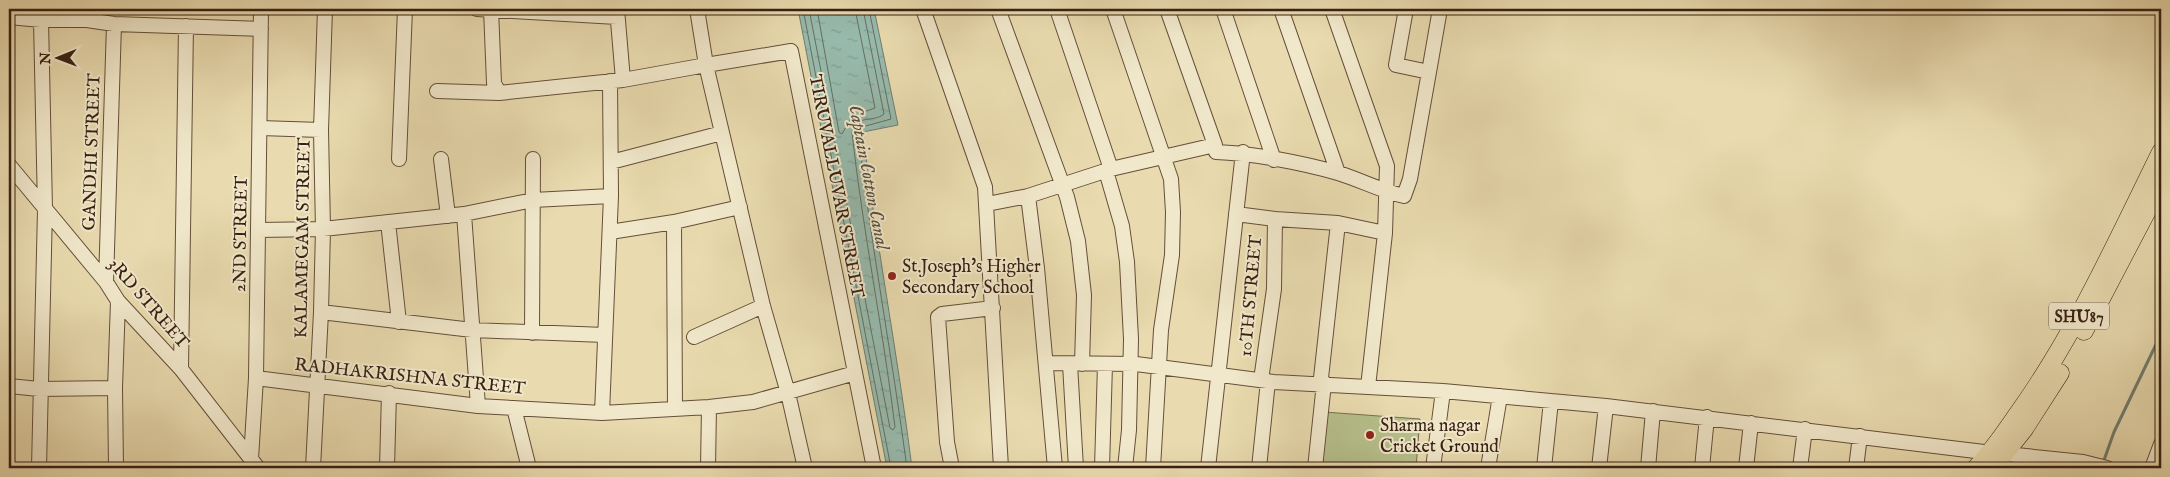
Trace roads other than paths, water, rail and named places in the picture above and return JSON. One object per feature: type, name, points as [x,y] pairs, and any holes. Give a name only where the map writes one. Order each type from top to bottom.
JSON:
[{"type":"main road","name":"SHU87","points":[[1997,458],[2084,307],[2161,152]]},
{"type":"main road","name":"SHU87","points":[[1976,468],[1997,458],[2054,383],[2095,312],[2161,184]]},
{"type":"street","points":[[13,9],[9,17],[41,20],[90,14],[114,24],[261,29]]},
{"type":"street","name":"2ND STREET","points":[[254,464],[261,9]]},
{"type":"street","name":"KALAMEGAM STREET","points":[[313,468],[321,312],[323,229],[321,130],[325,9]]},
{"type":"street","points":[[399,160],[405,9]]},
{"type":"street","points":[[477,9],[617,13],[617,80],[611,162],[610,232],[602,413]]},
{"type":"street","points":[[491,9],[494,83],[499,93]]},
{"type":"street","points":[[697,9],[706,65],[763,306],[788,393],[805,468]]},
{"type":"street","points":[[923,9],[985,187],[987,253],[993,308],[1002,468]]},
{"type":"street","points":[[998,9],[1060,184],[1067,197],[1078,241],[1083,272],[1084,326],[1076,364],[1076,468]]},
{"type":"street","points":[[1056,9],[1108,170],[1122,226],[1127,262],[1130,364],[1129,430],[1125,468]]},
{"type":"street","points":[[1113,9],[1171,179],[1174,212],[1172,255],[1158,368],[1152,468]]},
{"type":"street","points":[[1167,9],[1216,145],[1216,152],[1242,152],[1338,173],[1386,192],[1404,196],[1410,179],[1440,9]]},
{"type":"street","points":[[1222,9],[1274,160]]},
{"type":"street","points":[[1281,9],[1338,173]]},
{"type":"street","points":[[1332,9],[1388,166],[1385,233],[1368,387]]},
{"type":"street","points":[[1406,9],[1396,65],[1429,72]]},
{"type":"street","points":[[39,468],[39,388],[45,209],[41,20]]},
{"type":"street","name":"GANDHI STREET","points":[[106,282],[114,24]]},
{"type":"street","points":[[181,369],[186,26]]},
{"type":"street","name":"TIRUVALLUVAR STREET","points":[[706,65],[791,51],[874,468]]},
{"type":"street","points":[[437,91],[499,93],[617,80],[706,65]]},
{"type":"street","points":[[260,128],[321,130]]},
{"type":"street","points":[[611,162],[722,133]]},
{"type":"street","points":[[987,204],[1028,196],[1060,184],[1108,170],[1216,145]]},
{"type":"street","points":[[1208,468],[1242,152]]},
{"type":"street","points":[[442,159],[448,216]]},
{"type":"street","points":[[532,159],[532,333]]},
{"type":"street","name":"3RD STREET","points":[[9,165],[106,282],[118,301],[181,369],[254,464]]},
{"type":"street","points":[[259,230],[323,229],[464,214],[533,200],[611,196]]},
{"type":"street","points":[[1028,196],[1055,468]]},
{"type":"street","points":[[610,232],[674,222],[740,207]]},
{"type":"street","points":[[464,214],[478,406]]},
{"type":"street","points":[[1236,214],[1275,218]]},
{"type":"street","name":"10TH STREET","points":[[1258,468],[1274,289],[1275,218],[1338,223],[1385,233]]},
{"type":"street","points":[[388,222],[399,322]]},
{"type":"street","points":[[674,222],[675,409]]},
{"type":"street","points":[[1315,468],[1324,383],[1321,378],[1338,223]]},
{"type":"street","points":[[116,468],[115,388],[118,301]]},
{"type":"street","points":[[694,337],[763,306]]},
{"type":"street","points":[[952,468],[947,442],[938,317],[942,314],[993,308]]},
{"type":"street","points":[[321,312],[472,330],[605,335]]},
{"type":"street","points":[[1046,363],[1130,364],[1265,381],[1443,391],[1606,406],[1860,436],[1997,458],[2083,462],[2103,467]]},
{"type":"street","points":[[1102,468],[1105,364]]},
{"type":"street","name":"RADHAKRISHNA STREET","points":[[256,378],[389,393],[478,406],[602,413],[709,407],[753,402],[855,373]]},
{"type":"street","points":[[9,386],[115,388]]},
{"type":"street","points":[[1433,468],[1443,391]]},
{"type":"street","points":[[387,468],[389,393]]},
{"type":"street","points":[[1488,468],[1500,396]]},
{"type":"street","points":[[1544,468],[1550,401]]},
{"type":"street","points":[[1599,468],[1606,406]]},
{"type":"street","points":[[708,468],[709,407]]},
{"type":"street","points":[[514,408],[529,468]]},
{"type":"street","points":[[1648,468],[1653,411]]},
{"type":"street","points":[[1702,468],[1707,417]]},
{"type":"street","points":[[1746,468],[1751,423]]},
{"type":"street","points":[[1800,468],[1805,429]]},
{"type":"street","points":[[1856,468],[1860,436]]},
{"type":"street","points":[[2152,468],[2161,444]]},
{"type":"water","points":[[798,9],[874,9],[898,125],[863,132],[912,468],[887,468]]},
{"type":"waterway","points":[[2103,463],[2114,432],[2161,334]]},
{"type":"place","name":"St.Joseph's Higher Secondary School","points":[[892,276]]},
{"type":"place","name":"Sharma nagar Cricket Ground","points":[[1370,435]]},
{"type":"water label","name":"Captain Cotton Canal","points":[[870,177]]}]
